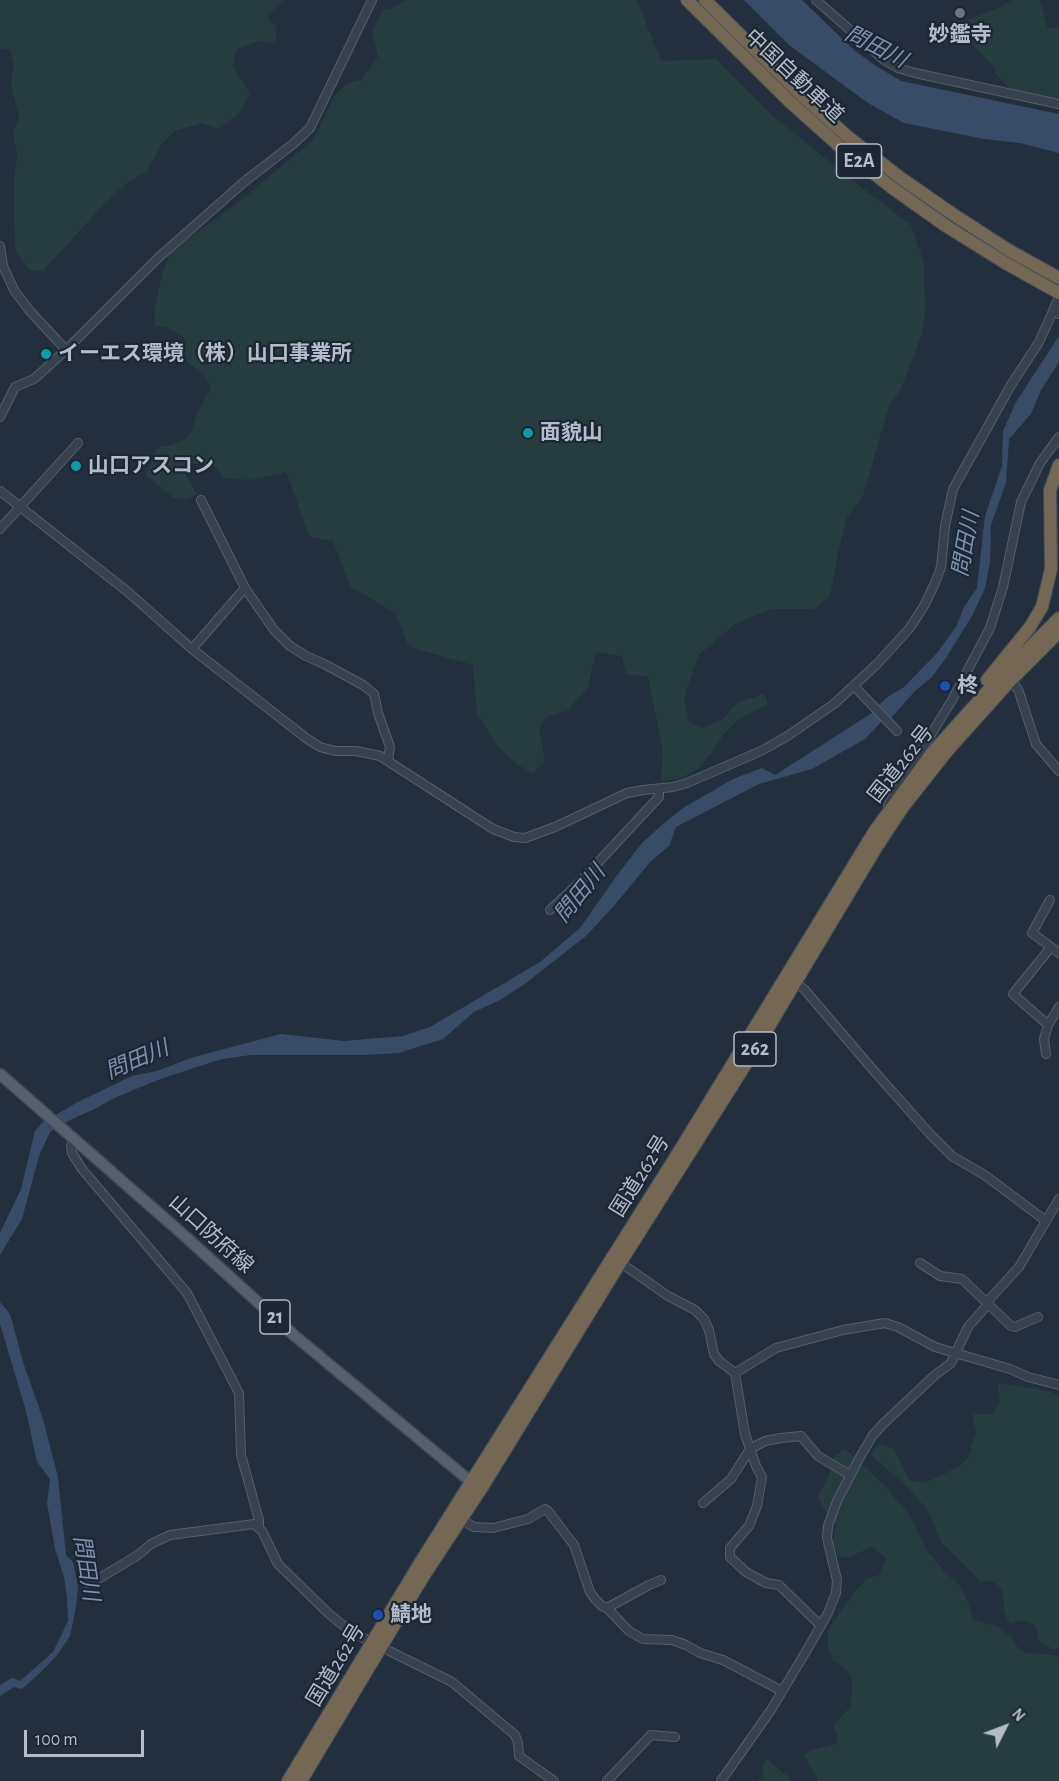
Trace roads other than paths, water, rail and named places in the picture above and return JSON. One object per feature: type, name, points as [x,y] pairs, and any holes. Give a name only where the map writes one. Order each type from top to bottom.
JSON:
[{"type":"highway","name":"中国自動車道","points":[[687,0],[789,101],[838,145],[891,187],[956,232],[1058,294]]},
{"type":"highway","name":"中国自動車道","points":[[705,0],[798,92],[847,136],[898,176],[982,233],[1059,278]]},
{"type":"highway","points":[[938,746],[964,708],[1030,627],[1042,607],[1051,569],[1050,490],[1059,465]]},
{"type":"highway","name":"国道262号","points":[[791,980],[845,878],[888,812],[938,746],[992,686],[1059,618]]},
{"type":"highway","name":"国道262号","points":[[301,1781],[377,1645],[791,980],[903,807],[948,750],[1010,681],[1059,632]]},
{"type":"highway","name":"国道262号","points":[[288,1781],[460,1519],[476,1485]]},
{"type":"main road","name":"山口防府線","points":[[0,1074],[295,1336],[476,1485]]},
{"type":"street","points":[[0,417],[15,387],[34,379],[159,257],[244,182],[310,128],[372,0]]},
{"type":"street","points":[[816,0],[884,60],[898,68],[915,74],[1059,104]]},
{"type":"street","points":[[0,246],[3,266],[14,290],[66,350]]},
{"type":"street","points":[[0,491],[128,592],[192,649],[306,738],[320,747],[335,751],[370,753],[388,760],[493,829],[514,837],[525,838],[541,834],[627,793],[687,783],[761,751],[812,720],[855,688],[915,620],[935,584],[941,567],[945,526],[953,489],[1011,384],[1056,313],[1058,294]]},
{"type":"street","points":[[845,878],[952,700],[990,628],[1003,587],[1021,502],[1040,463],[1059,438]]},
{"type":"street","points":[[0,529],[78,443]]},
{"type":"street","points":[[201,500],[245,588],[274,630],[290,646],[374,694],[390,747],[388,760]]},
{"type":"street","points":[[192,649],[245,588]]},
{"type":"street","points":[[1010,681],[1018,688],[1036,744],[1058,766]]},
{"type":"street","points":[[855,688],[896,729]]},
{"type":"street","points":[[550,910],[578,884],[659,797],[659,789]]},
{"type":"street","points":[[1050,900],[1032,933],[1059,954]]},
{"type":"street","points":[[1048,1025],[1013,994],[1051,947]]},
{"type":"street","points":[[791,980],[804,989],[888,1087],[952,1156],[986,1176],[1046,1221]]},
{"type":"street","points":[[1046,1054],[1044,1039],[1048,1025],[1059,1007]]},
{"type":"street","points":[[76,1140],[71,1146],[72,1153],[82,1169],[187,1293],[238,1393],[241,1455],[259,1527],[278,1563],[351,1632],[428,1669],[452,1682],[466,1693],[515,1735],[519,1756],[554,1781]]},
{"type":"street","points":[[721,1781],[782,1691],[820,1626],[836,1593],[837,1580],[827,1538],[828,1526],[837,1501],[873,1435],[935,1375],[951,1363],[968,1327],[1019,1267],[1059,1199]]},
{"type":"street","points":[[616,1260],[661,1292],[695,1310],[704,1319],[709,1330],[714,1354],[719,1361],[735,1373],[740,1408],[750,1449],[762,1477],[757,1506],[749,1526],[730,1548],[730,1557],[746,1572],[766,1583],[779,1585],[820,1626]]},
{"type":"street","points":[[920,1263],[940,1276],[962,1279],[1011,1326],[1015,1327],[1038,1317]]},
{"type":"street","points":[[735,1373],[776,1348],[843,1330],[885,1323],[898,1327],[935,1347],[1059,1385]]},
{"type":"street","points":[[703,1503],[731,1479],[750,1449],[765,1441],[801,1436],[818,1456],[850,1475]]},
{"type":"street","points":[[460,1519],[474,1527],[493,1528],[528,1520],[545,1509],[574,1545],[590,1592],[629,1631],[643,1639],[672,1640],[686,1645],[700,1653],[723,1660],[782,1691]]},
{"type":"street","points":[[87,1583],[100,1578],[170,1534],[250,1524],[259,1527]]},
{"type":"street","points":[[607,1608],[661,1580]]},
{"type":"street","points":[[607,1781],[651,1735],[675,1737]]},
{"type":"water","points":[[744,0],[802,0],[855,51],[901,81],[1059,114],[1059,153],[1020,143],[984,139],[904,123],[868,103],[789,45]]},
{"type":"water","points":[[1059,336],[1059,362],[1041,390],[1031,414],[1009,439],[1006,483],[991,525],[990,562],[985,588],[973,614],[946,658],[931,678],[916,690],[891,718],[882,721],[865,739],[812,769],[759,784],[676,827],[669,846],[651,861],[586,936],[526,983],[500,1000],[474,1012],[443,1039],[399,1053],[251,1055],[222,1059],[163,1078],[114,1098],[50,1132],[39,1156],[22,1219],[0,1255],[0,1233],[21,1189],[35,1131],[42,1123],[76,1103],[132,1076],[157,1071],[194,1057],[281,1034],[344,1041],[403,1036],[430,1027],[540,962],[580,928],[642,843],[683,808],[733,779],[762,768],[775,775],[872,713],[886,698],[904,687],[937,653],[956,627],[964,607],[977,588],[985,516],[1002,466],[1003,431],[1016,402]]},
{"type":"water","points":[[0,1302],[10,1314],[24,1365],[43,1419],[58,1477],[66,1555],[73,1562],[78,1586],[70,1636],[58,1654],[22,1689],[14,1687],[0,1696],[0,1685],[12,1678],[20,1681],[53,1652],[68,1621],[64,1577],[55,1549],[47,1503],[50,1479],[37,1462],[26,1411],[0,1324]]},
{"type":"place","name":"妙鑑寺","points":[[960,13]]},
{"type":"place","name":"イーエス環境（株）山口事業所","points":[[46,354]]},
{"type":"place","name":"面貌山","points":[[528,433]]},
{"type":"place","name":"山口アスコン","points":[[76,466]]},
{"type":"place","name":"柊","points":[[945,686]]},
{"type":"place","name":"鯖地","points":[[378,1615]]},
{"type":"water label","name":"問田川","points":[[876,47]]},
{"type":"water label","name":"問田川","points":[[966,544]]},
{"type":"water label","name":"問田川","points":[[580,894]]},
{"type":"water label","name":"問田川","points":[[137,1060]]},
{"type":"water label","name":"問田川","points":[[86,1568]]}]
